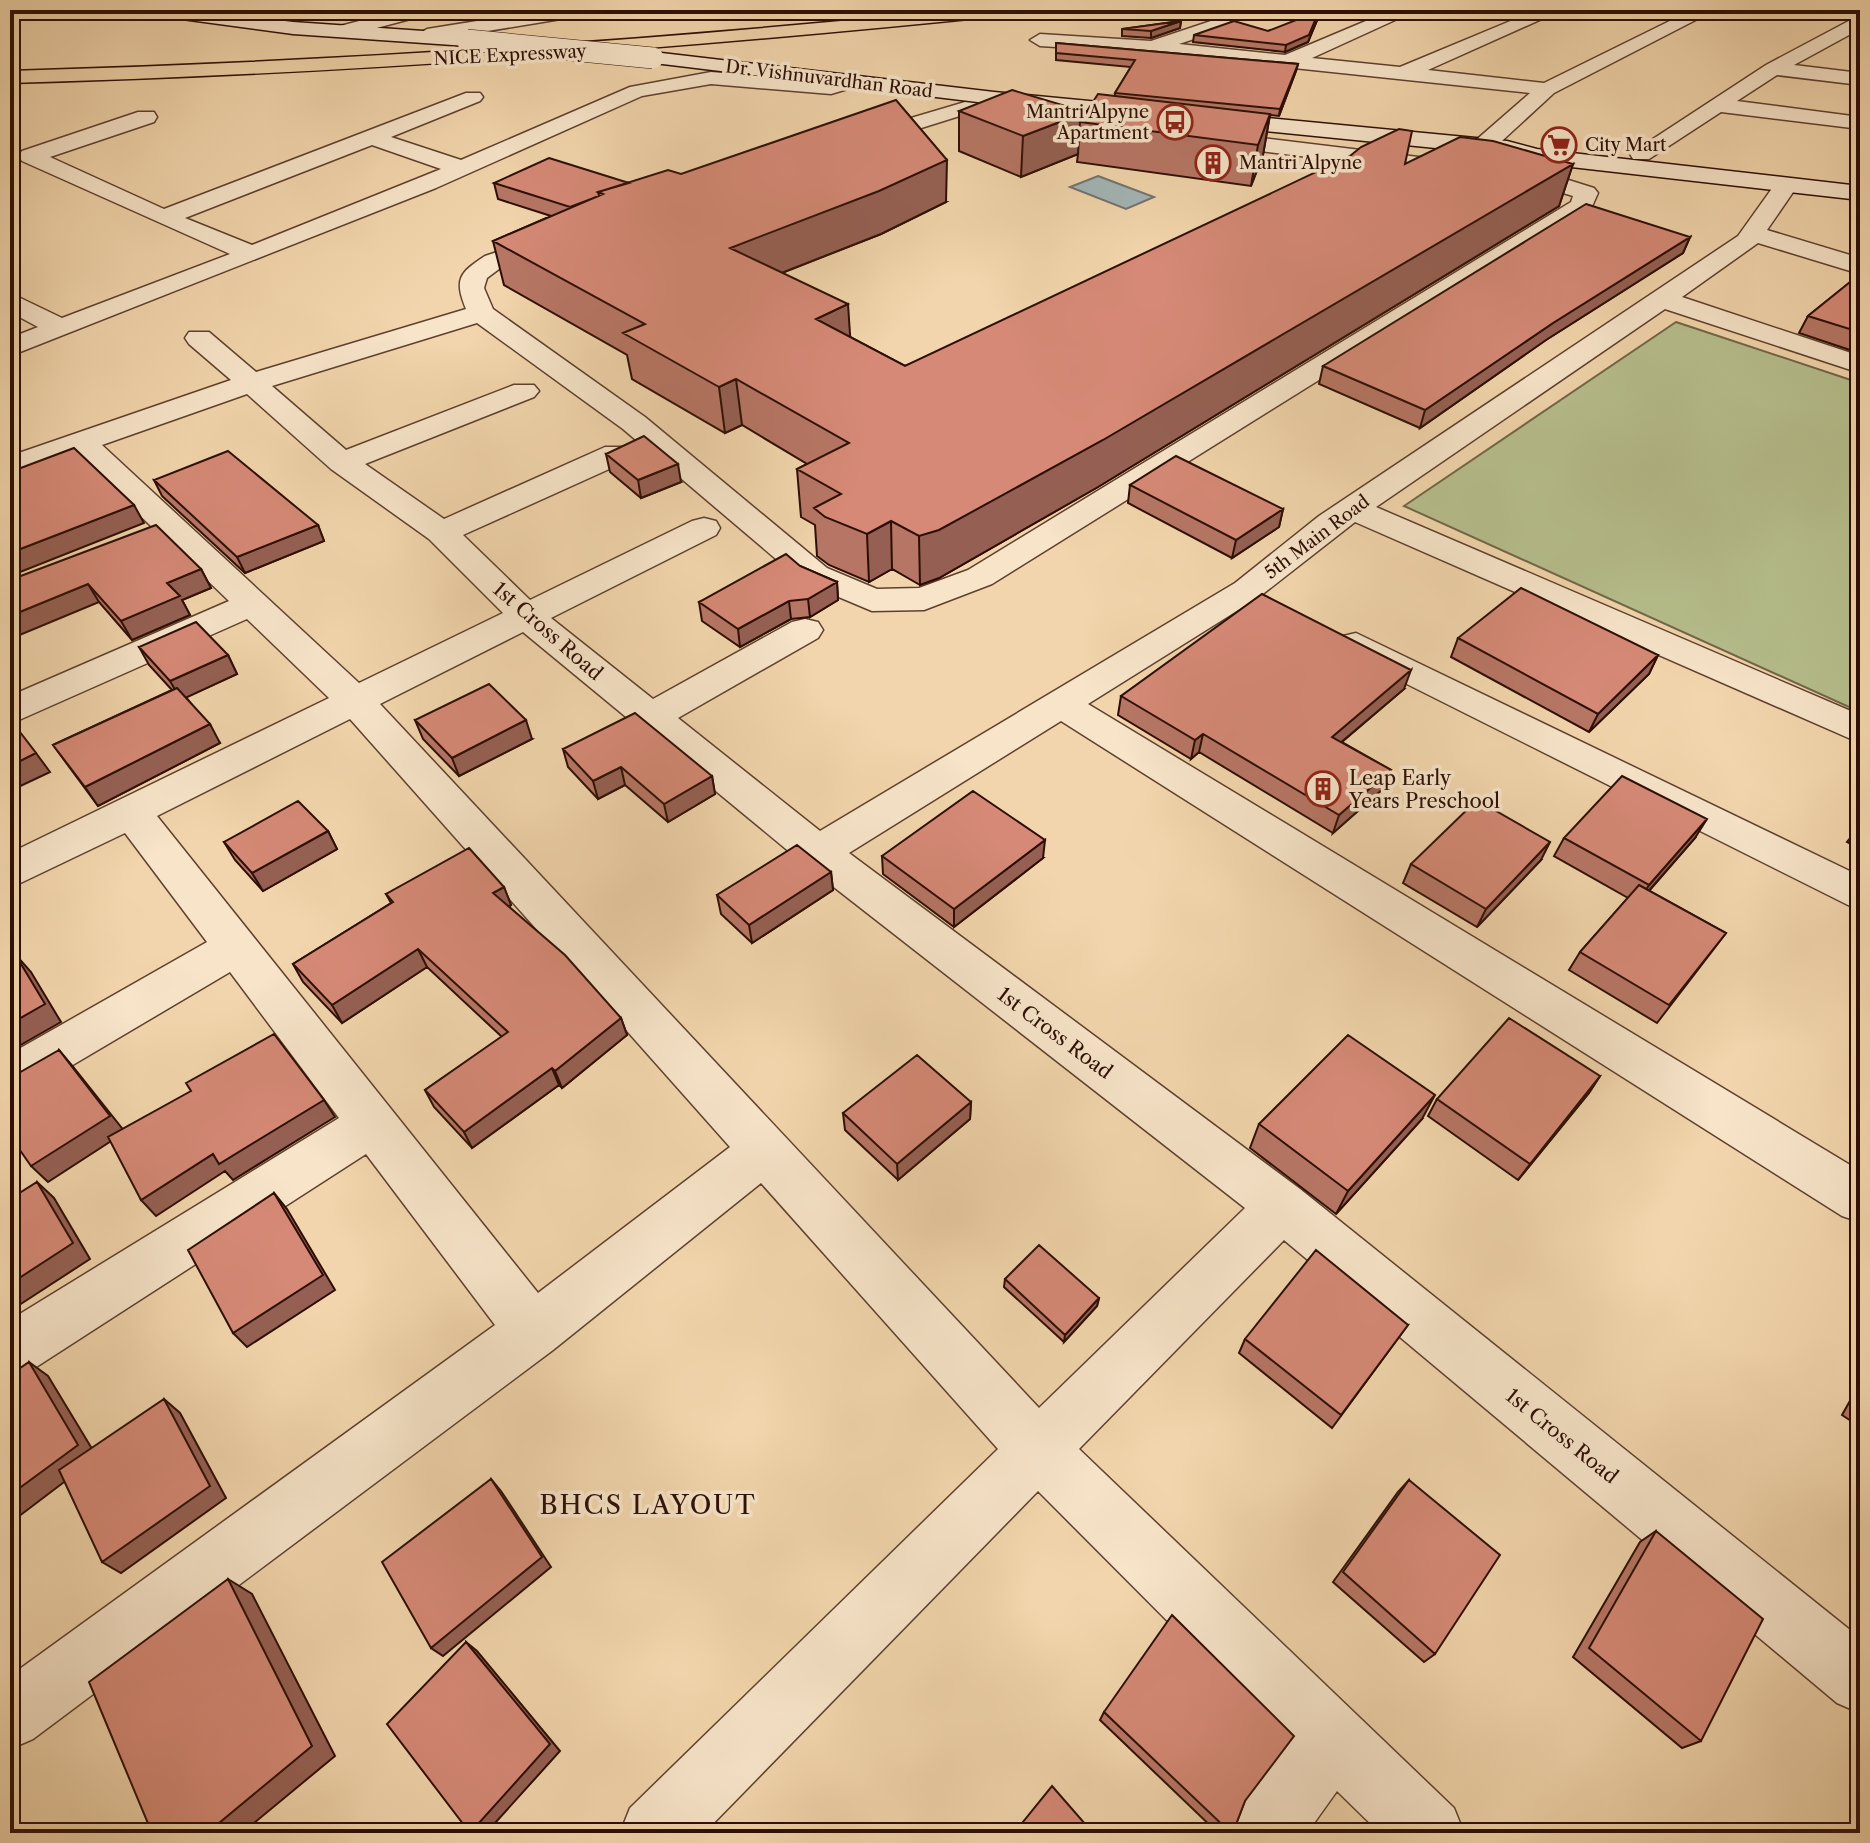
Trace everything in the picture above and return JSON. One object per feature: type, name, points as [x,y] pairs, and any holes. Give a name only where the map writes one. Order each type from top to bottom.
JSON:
[{"type":"highway","name":"NICE Expressway","points":[[10,64],[313,53],[617,35],[898,10]]},
{"type":"highway","name":"NICE Expressway","points":[[10,77],[316,67],[650,46],[1009,10]]},
{"type":"street","name":"Dr. Vishnuvardhan Road","points":[[152,10],[343,31],[427,35],[653,58],[854,81],[1108,117]]},
{"type":"street","points":[[343,31],[423,10]]},
{"type":"street","points":[[472,10],[492,22]]},
{"type":"street","points":[[427,35],[492,22],[611,10]]},
{"type":"street","points":[[1286,62],[1408,10]]},
{"type":"street","points":[[1402,74],[1553,10]]},
{"type":"street","points":[[1495,147],[1547,89],[1706,10]]},
{"type":"street","points":[[1641,154],[1773,69],[1860,21]]},
{"type":"street","points":[[1152,47],[1223,23]]},
{"type":"street","points":[[1040,40],[1152,47],[1547,89]]},
{"type":"street","points":[[1818,43],[1860,48]]},
{"type":"street","points":[[1773,69],[1860,79]]},
{"type":"street","points":[[10,348],[462,168],[637,91],[711,78],[831,88],[854,81]]},
{"type":"street","points":[[163,218],[473,97]]},
{"type":"street","points":[[1719,105],[1860,123]]},
{"type":"street","points":[[965,108],[1108,117],[1353,144],[1543,179],[1586,193],[1582,206],[1021,552],[980,577],[924,599],[872,600],[815,575],[634,423],[481,313],[471,288],[475,274],[494,261],[965,108]]},
{"type":"street","points":[[146,117],[30,156],[163,218],[252,254]]},
{"type":"street","points":[[371,138],[462,168]]},
{"type":"street","points":[[1353,144],[1495,147],[1537,144],[1860,180]]},
{"type":"street","points":[[1341,183],[1349,176],[1353,144]]},
{"type":"street","points":[[1495,147],[1536,156],[1860,193]]},
{"type":"street","points":[[506,149],[533,157]]},
{"type":"street","name":"5th Main Road","points":[[818,852],[1247,590],[1353,509],[1753,234],[1786,185]]},
{"type":"street","points":[[1753,234],[1860,266]]},
{"type":"street","name":"1st Cross Road","points":[[135,299],[254,382],[342,462],[441,532],[527,617],[818,852],[1282,1206],[1860,1680]]},
{"type":"street","points":[[1662,299],[1860,365]]},
{"type":"street","points":[[10,301],[60,328]]},
{"type":"street","points":[[10,466],[254,382],[481,313]]},
{"type":"street","points":[[342,462],[524,391]]},
{"type":"street","points":[[80,441],[156,533],[252,604],[356,702],[1038,1450],[1429,1833]]},
{"type":"street","points":[[441,532],[616,454]]},
{"type":"street","points":[[1353,509],[1860,730]]},
{"type":"street","points":[[10,872],[704,528]]},
{"type":"street","points":[[1247,590],[1860,895]]},
{"type":"street","points":[[10,711],[252,604]]},
{"type":"street","points":[[651,717],[805,630]]},
{"type":"street","points":[[1061,704],[1860,1199]]},
{"type":"street","points":[[132,813],[533,1331]]},
{"type":"street","points":[[10,1078],[236,947]]},
{"type":"street","points":[[10,1352],[372,1123]]},
{"type":"street","points":[[10,1716],[533,1331],[765,1150]]},
{"type":"street","points":[[655,1833],[1282,1206]]},
{"type":"street","points":[[1265,1833],[1333,1740]]},
{"type":"green space","points":[[1676,322],[1860,383],[1860,712],[1404,506]]},
{"type":"shaded area","points":[[1098,176],[1154,197],[1126,209],[1070,187]]},
{"type":"building","points":[[1319,11],[1309,35],[1286,45],[1194,35],[1234,21],[1268,31]]},
{"type":"building","points":[[1181,21],[1151,31],[1122,29]]},
{"type":"building","points":[[1056,43],[1298,64],[1280,109],[1115,93],[1135,60],[1056,53]]},
{"type":"building","points":[[1012,90],[1086,112],[1023,136],[959,111]]},
{"type":"building","points":[[1098,94],[1270,114],[1258,145],[1080,122]]},
{"type":"building","points":[[896,100],[947,160],[879,191],[730,248],[848,304],[816,319],[905,366],[1350,156],[1361,147],[1399,129],[1412,131],[1405,164],[1460,137],[1493,141],[1573,164],[1103,440],[939,530],[919,536],[891,521],[867,534],[825,517],[814,508],[841,494],[797,469],[849,443],[736,379],[719,387],[623,333],[645,324],[493,241],[603,194],[598,192],[668,170],[681,174]]},
{"type":"building","points":[[549,158],[629,183],[598,192],[599,196],[570,207],[494,183]]},
{"type":"building","points":[[1586,204],[1690,237],[1553,323],[1425,410],[1323,366]]},
{"type":"building","points":[[1860,274],[1859,332],[1808,316]]},
{"type":"building","points":[[644,436],[678,464],[638,480],[606,454]]},
{"type":"building","points":[[74,448],[134,505],[10,553],[10,472]]},
{"type":"building","points":[[228,451],[318,525],[237,557],[154,480]]},
{"type":"building","points":[[1176,456],[1283,509],[1236,540],[1130,485]]},
{"type":"building","points":[[156,525],[201,569],[167,583],[180,596],[121,621],[88,584],[10,616],[10,580]]},
{"type":"building","points":[[786,554],[800,566],[837,582],[808,599],[789,601],[738,629],[699,602]]},
{"type":"building","points":[[1521,588],[1658,655],[1598,714],[1458,638]]},
{"type":"building","points":[[1262,594],[1411,670],[1332,737],[1391,770],[1339,815],[1203,734],[1195,740],[1121,696]]},
{"type":"building","points":[[196,622],[228,655],[170,681],[139,647]]},
{"type":"building","points":[[489,684],[526,720],[452,758],[415,720]]},
{"type":"building","points":[[177,688],[210,724],[85,787],[53,745]]},
{"type":"building","points":[[635,713],[712,776],[664,804],[621,767],[593,781],[563,749]]},
{"type":"building","points":[[10,719],[36,753],[10,766]]},
{"type":"building","points":[[1622,776],[1707,819],[1649,885],[1564,838]]},
{"type":"building","points":[[973,791],[1045,840],[954,909],[882,856]]},
{"type":"building","points":[[1477,800],[1550,842],[1486,909],[1411,864]]},
{"type":"building","points":[[298,801],[328,831],[252,873],[224,842]]},
{"type":"building","points":[[797,845],[831,872],[749,925],[717,895]]},
{"type":"building","points":[[469,848],[504,887],[493,893],[565,955],[621,1018],[555,1071],[552,1068],[464,1132],[425,1090],[508,1032],[418,949],[332,1005],[293,964],[393,902],[386,894]]},
{"type":"building","points":[[1639,885],[1726,933],[1669,1005],[1580,952]]},
{"type":"building","points":[[15,954],[45,1004],[10,1024],[10,957]]},
{"type":"building","points":[[1509,1018],[1600,1076],[1530,1164],[1437,1099]]},
{"type":"building","points":[[274,1034],[324,1100],[219,1164],[213,1154],[141,1200],[108,1137],[191,1091],[186,1083]]},
{"type":"building","points":[[1348,1035],[1435,1095],[1348,1191],[1259,1124]]},
{"type":"building","points":[[59,1050],[110,1116],[31,1166],[10,1136],[10,1078]]},
{"type":"building","points":[[917,1055],[971,1102],[897,1164],[843,1113]]},
{"type":"building","points":[[37,1182],[73,1243],[10,1284],[10,1199]]},
{"type":"building","points":[[274,1193],[323,1275],[233,1333],[188,1250]]},
{"type":"building","points":[[1039,1245],[1099,1298],[1065,1335],[1005,1279]]},
{"type":"building","points":[[1316,1250],[1408,1325],[1341,1415],[1245,1339]]},
{"type":"building","points":[[29,1362],[78,1445],[10,1495],[10,1375]]},
{"type":"building","points":[[164,1399],[210,1486],[102,1562],[59,1470]]},
{"type":"building","points":[[491,1479],[542,1557],[431,1648],[382,1562]]},
{"type":"building","points":[[1409,1480],[1500,1555],[1435,1654],[1343,1572]]},
{"type":"building","points":[[1656,1531],[1763,1619],[1701,1741],[1589,1648]]},
{"type":"building","points":[[228,1579],[312,1746],[207,1833],[152,1833],[89,1682]]},
{"type":"building","points":[[1172,1615],[1294,1736],[1245,1801],[1235,1827],[1238,1831],[1248,1831],[1246,1833],[1231,1833],[1104,1712]]},
{"type":"building","points":[[466,1642],[550,1744],[470,1833],[387,1724]]},
{"type":"building","points":[[1052,1786],[1093,1833],[1014,1833]]},
{"type":"place","name":"Mantri Alpyne Apartment","points":[[1175,122]]},
{"type":"place","name":"City Mart","points":[[1559,145]]},
{"type":"place","name":"Mantri Alpyne","points":[[1213,163]]},
{"type":"place","name":"Leap Early Years Preschool","points":[[1323,789]]},
{"type":"district","name":"BHCS LAYOUT","points":[[648,1505]]}]
